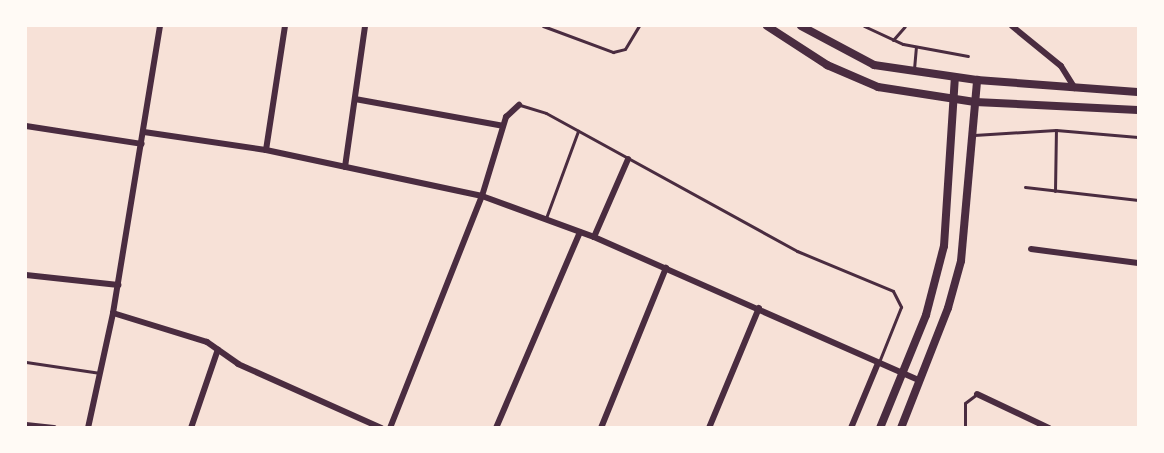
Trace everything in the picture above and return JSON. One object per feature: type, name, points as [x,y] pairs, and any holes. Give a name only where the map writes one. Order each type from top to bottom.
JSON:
[{"type":"main road","points":[[767,26],[827,65],[878,87],[975,102],[1138,110]]},
{"type":"main road","points":[[801,26],[874,65],[914,73],[1076,90],[1138,92]]},
{"type":"main road","points":[[880,428],[926,315],[944,246],[956,78]]},
{"type":"main road","points":[[902,428],[918,380],[948,308],[961,261],[977,80]]},
{"type":"street","points":[[88,428],[113,313],[160,26]]},
{"type":"street","points":[[266,150],[285,26]]},
{"type":"street","points":[[345,167],[365,26]]},
{"type":"street","points":[[1012,26],[1061,66],[1076,90]]},
{"type":"street","points":[[355,99],[503,126]]},
{"type":"street","points":[[390,428],[482,196],[503,126],[511,109],[519,105]]},
{"type":"street","points":[[26,126],[142,144]]},
{"type":"street","points":[[144,132],[266,150],[482,196],[594,237],[918,380]]},
{"type":"street","points":[[594,237],[627,159]]},
{"type":"street","points":[[496,428],[580,232]]},
{"type":"street","points":[[1031,249],[1138,262]]},
{"type":"street","points":[[601,428],[666,268]]},
{"type":"street","points":[[26,275],[118,285]]},
{"type":"street","points":[[709,428],[759,308]]},
{"type":"street","points":[[113,313],[189,335],[219,349],[238,364],[381,428]]},
{"type":"street","points":[[191,428],[219,349]]},
{"type":"street","points":[[851,428],[878,363]]},
{"type":"street","points":[[977,394],[1049,428]]},
{"type":"street","points":[[26,425],[54,428]]},
{"type":"lane","points":[[543,26],[613,52],[625,49],[639,26]]},
{"type":"lane","points":[[864,26],[893,40],[916,47],[968,56]]},
{"type":"lane","points":[[893,40],[905,26]]},
{"type":"lane","points":[[914,73],[916,47]]},
{"type":"lane","points":[[519,105],[546,113],[797,250],[893,291],[900,307],[878,363]]},
{"type":"lane","points":[[1055,191],[1056,130]]},
{"type":"lane","points":[[972,135],[1056,130],[1138,137]]},
{"type":"lane","points":[[546,218],[578,131]]},
{"type":"lane","points":[[1025,187],[1138,200]]},
{"type":"lane","points":[[26,362],[100,373]]},
{"type":"lane","points":[[965,428],[965,403],[977,394]]}]
